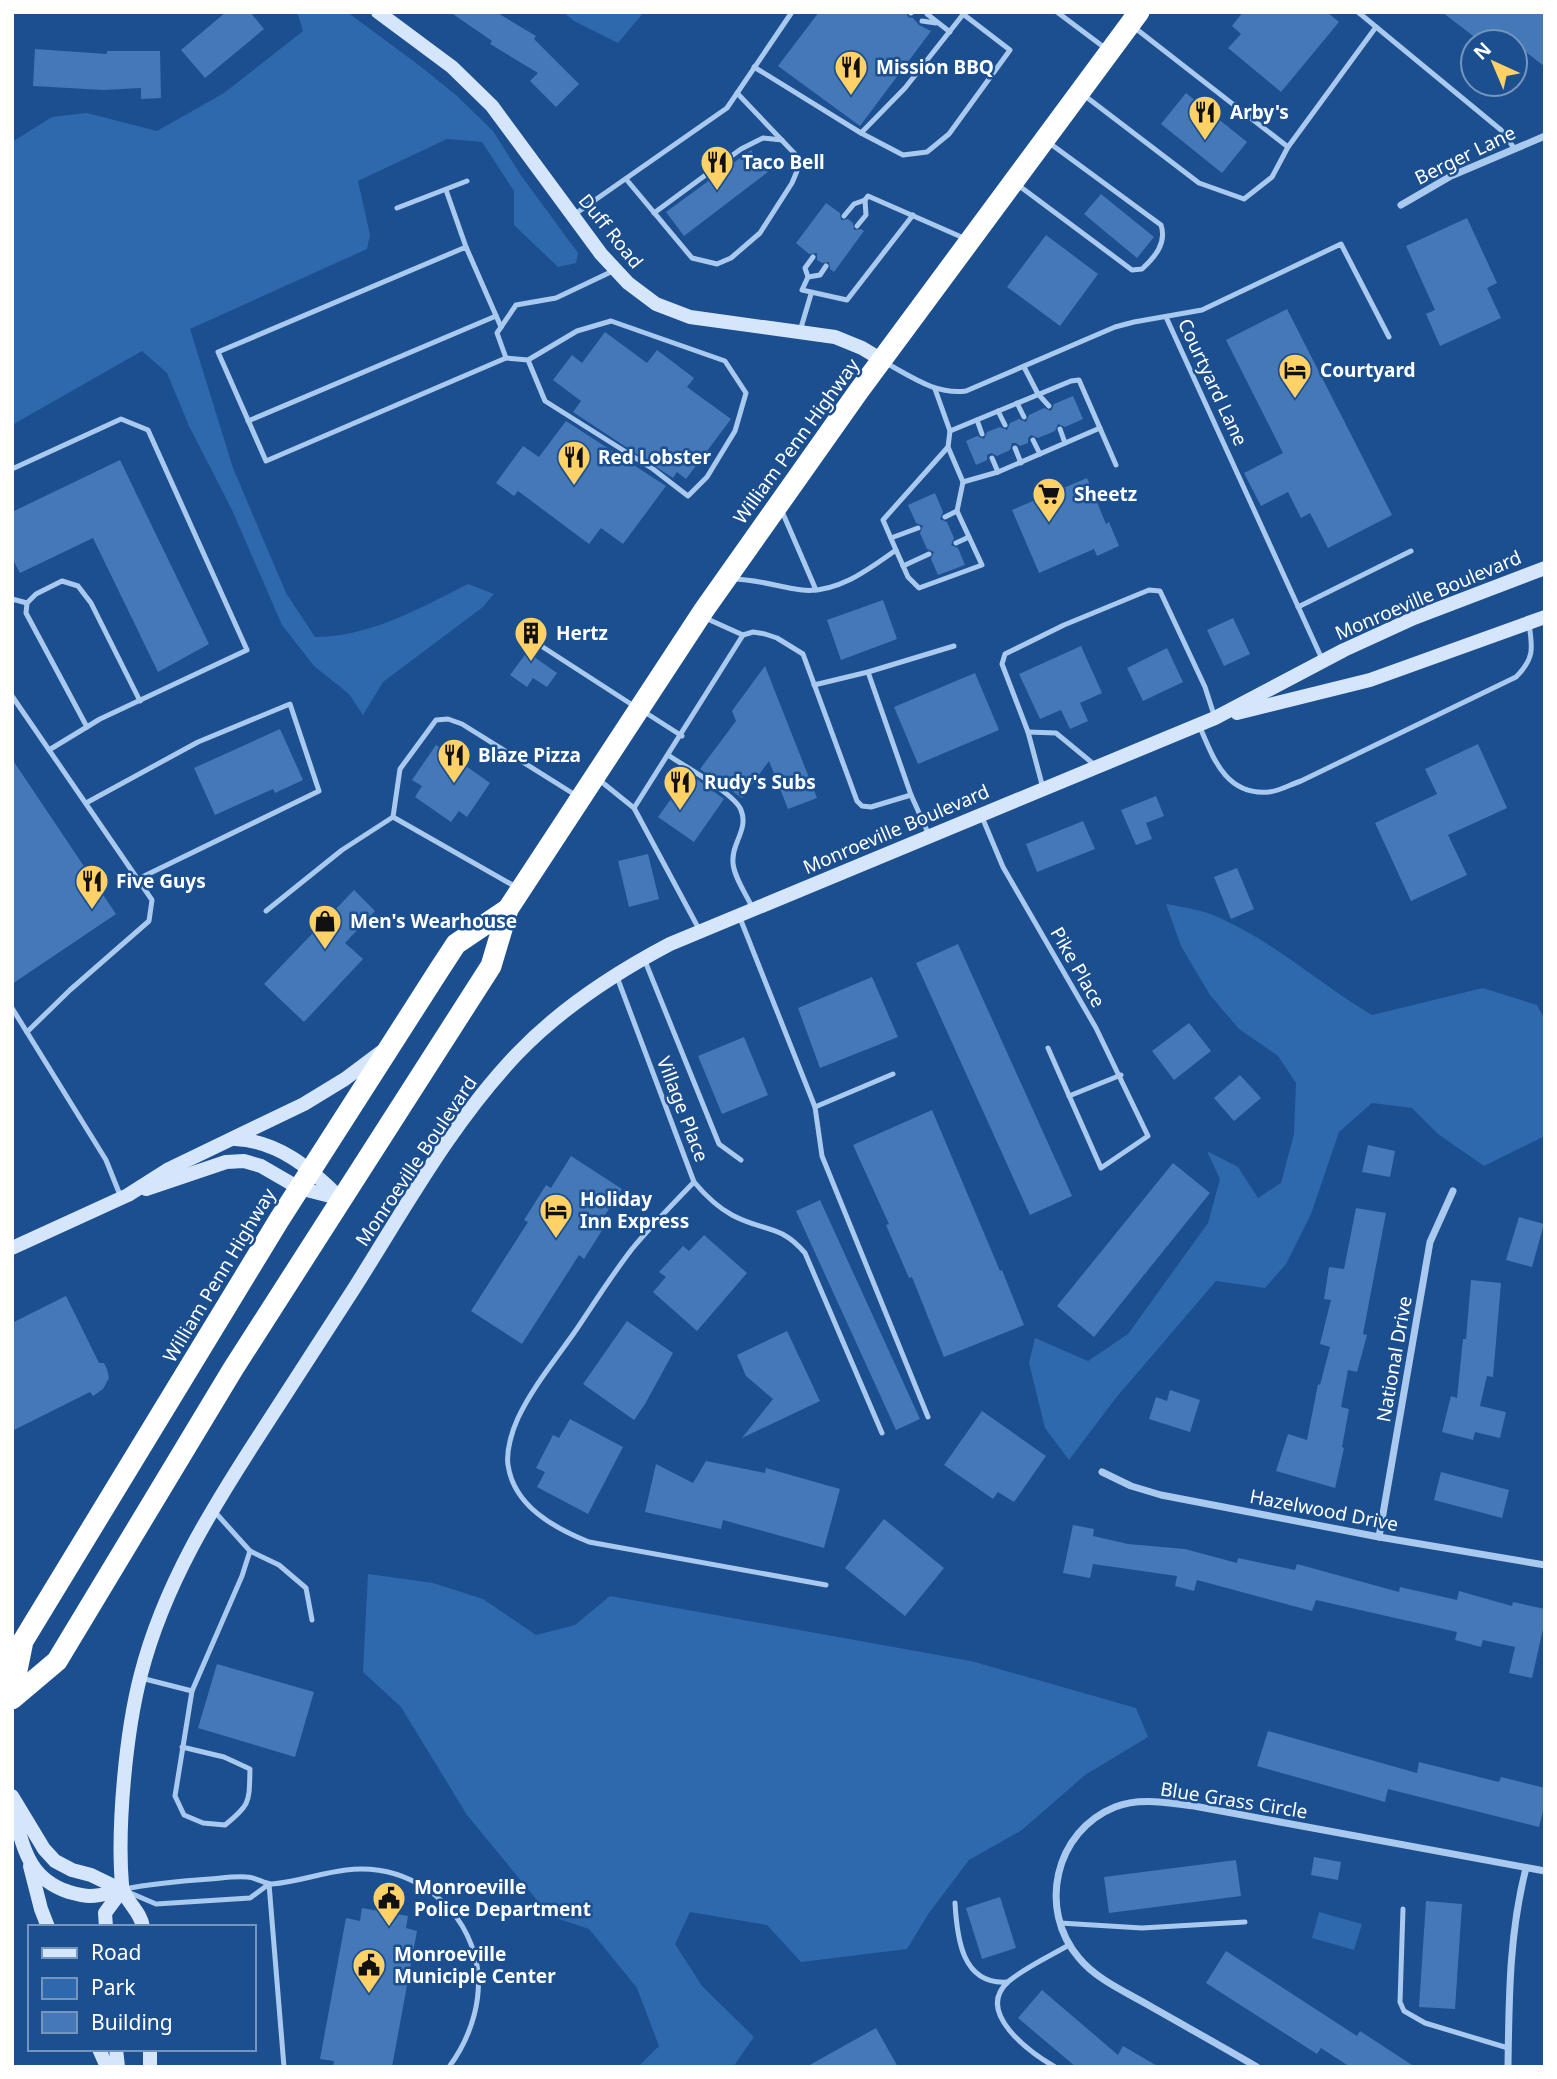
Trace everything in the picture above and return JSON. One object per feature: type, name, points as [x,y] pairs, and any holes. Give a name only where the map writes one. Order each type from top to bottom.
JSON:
[{"type":"highway","name":"William Penn Highway","points":[[12,1697],[57,1661],[233,1370],[491,966],[508,909],[701,616],[778,504],[969,240],[1135,18]]},
{"type":"highway","name":"William Penn Highway","points":[[12,1697],[23,1641],[299,1188],[456,944],[508,909]]},
{"type":"main road","name":"Duff Road","points":[[378,12],[452,67],[492,106],[615,270],[641,295],[672,311],[706,320],[835,337],[848,341],[882,360]]},
{"type":"main road","name":"Monroeville Boulevard","points":[[106,1925],[105,1913],[122,1890],[125,1784],[140,1677],[161,1610],[212,1509],[469,1112],[496,1077],[533,1038],[564,1010],[616,974],[700,931],[1199,725],[1414,618],[1545,568]]},
{"type":"main road","name":"Monroeville Boulevard","points":[[1215,718],[1370,680],[1545,617]]},
{"type":"main road","points":[[125,1197],[169,1169],[326,1092],[390,1044]]},
{"type":"main road","points":[[233,1138],[259,1141],[311,1169],[342,1199]]},
{"type":"main road","points":[[12,1248],[125,1197],[235,1161],[253,1163],[299,1188],[342,1199]]},
{"type":"main road","points":[[12,1796],[44,1849],[55,1861],[122,1890],[142,1919],[142,1925]]},
{"type":"main road","points":[[12,1806],[47,1925]]},
{"type":"main road","points":[[29,1862],[43,1878],[72,1893],[90,1896],[122,1890]]},
{"type":"main road","points":[[100,2051],[107,2067]]},
{"type":"street","name":"Berger Lane","points":[[1401,205],[1451,176],[1545,136]]},
{"type":"street","name":"National Drive","points":[[1380,1537],[1430,1242],[1453,1191]]},
{"type":"street","name":"Hazelwood Drive","points":[[1102,1472],[1131,1486],[1161,1495],[1380,1537],[1545,1564]]},
{"type":"street","name":"Blue Grass Circle","points":[[1257,2067],[1093,1972],[1069,1945],[1060,1923],[1056,1894],[1058,1874],[1071,1841],[1083,1827],[1098,1816],[1133,1802],[1194,1806],[1545,1871]]},
{"type":"street","points":[[1508,2067],[1511,1949],[1526,1868]]},
{"type":"lane","points":[[573,216],[727,107],[792,12]]},
{"type":"lane","points":[[935,12],[939,24]]},
{"type":"lane","points":[[1057,12],[1110,51]]},
{"type":"lane","points":[[1358,12],[1501,130],[1514,148]]},
{"type":"lane","points":[[927,13],[950,32]]},
{"type":"lane","points":[[754,67],[861,133],[903,155],[927,152],[949,134],[1010,50],[964,13],[905,88],[861,133]]},
{"type":"lane","points":[[1135,18],[1288,147]]},
{"type":"lane","points":[[922,21],[939,24]]},
{"type":"lane","points":[[1079,92],[1199,183],[1244,199],[1272,177],[1288,147],[1376,27]]},
{"type":"lane","points":[[626,179],[692,258],[717,264],[731,258],[760,233],[797,171],[795,154],[737,93]]},
{"type":"lane","points":[[654,213],[741,149],[764,138],[782,140]]},
{"type":"lane","points":[[1013,181],[1132,270],[1142,269],[1150,261],[1163,240],[1161,225],[1044,139]]},
{"type":"lane","points":[[397,208],[467,181]]},
{"type":"lane","points":[[446,190],[466,247],[496,316],[506,358]]},
{"type":"lane","points":[[857,226],[866,215],[865,201],[868,196],[969,240]]},
{"type":"lane","points":[[844,216],[854,204],[865,201]]},
{"type":"lane","points":[[813,257],[805,268],[808,276],[802,290],[848,300],[913,215]]},
{"type":"lane","points":[[1166,317],[1202,310],[1341,244],[1389,337]]},
{"type":"lane","points":[[466,247],[218,352],[265,461],[506,358],[528,360],[577,331],[611,321],[725,361],[746,393],[735,431],[707,477],[688,496],[653,469],[545,401],[528,360]]},
{"type":"lane","points":[[808,276],[820,275],[826,266]]},
{"type":"lane","points":[[499,330],[516,304],[556,298],[615,270]]},
{"type":"lane","points":[[800,332],[811,294]]},
{"type":"lane","points":[[248,421],[496,316]]},
{"type":"lane","name":"Courtyard Lane","points":[[882,360],[935,389],[966,391],[1115,327],[1166,317],[1323,662]]},
{"type":"lane","points":[[1024,367],[1038,394],[1049,406]]},
{"type":"lane","points":[[950,431],[1079,380],[1116,465]]},
{"type":"lane","points":[[935,389],[950,431],[948,447],[963,482],[957,511],[982,565],[919,588],[908,576],[883,520],[948,447]]},
{"type":"lane","points":[[1017,403],[1024,417]]},
{"type":"lane","points":[[998,411],[1005,425]]},
{"type":"lane","points":[[12,469],[121,419],[148,430],[247,650],[87,727],[49,750]]},
{"type":"lane","points":[[977,420],[982,434]]},
{"type":"lane","points":[[963,482],[1021,463],[1100,428]]},
{"type":"lane","points":[[1060,429],[1065,443]]},
{"type":"lane","points":[[1034,440],[1040,454]]},
{"type":"lane","points":[[1015,448],[1021,463]]},
{"type":"lane","points":[[992,458],[998,472]]},
{"type":"lane","points":[[778,504],[816,590]]},
{"type":"lane","points":[[945,517],[957,511]]},
{"type":"lane","points":[[891,538],[918,528]]},
{"type":"lane","points":[[956,543],[969,537]]},
{"type":"lane","points":[[726,580],[750,579],[804,590],[830,589],[896,550]]},
{"type":"lane","points":[[1298,607],[1411,551]]},
{"type":"lane","points":[[903,566],[929,554]]},
{"type":"lane","points":[[87,727],[26,613],[27,603],[36,594],[62,581],[78,586],[91,603],[140,701]]},
{"type":"lane","points":[[1043,788],[1028,732],[1002,664],[1005,654],[1064,625],[1149,590],[1160,591],[1205,688],[1215,718]]},
{"type":"lane","points":[[12,599],[27,603]]},
{"type":"lane","points":[[701,616],[743,635],[753,632],[765,634],[803,654],[857,802],[871,807],[911,795]]},
{"type":"lane","points":[[1199,725],[1219,770],[1245,790],[1270,792],[1301,781],[1516,677],[1528,666],[1532,649],[1529,623]]},
{"type":"lane","points":[[517,631],[682,736]]},
{"type":"lane","points":[[634,808],[682,736],[743,635]]},
{"type":"lane","points":[[814,685],[954,646]]},
{"type":"lane","points":[[868,672],[911,795],[930,836]]},
{"type":"lane","points":[[12,696],[152,900],[149,921],[69,990],[27,1032]]},
{"type":"lane","points":[[86,803],[198,742],[290,704],[319,791],[138,879]]},
{"type":"lane","points":[[266,911],[342,850],[393,817],[400,769],[436,720],[449,719],[462,724],[580,798]]},
{"type":"lane","points":[[1028,732],[1056,733],[1096,766]]},
{"type":"lane","points":[[668,755],[737,803],[744,824],[733,854],[733,864],[746,912],[815,1107],[822,1156],[928,1417]]},
{"type":"lane","points":[[594,776],[634,808],[700,931]]},
{"type":"lane","name":"Pike Place","points":[[981,814],[1003,867],[1121,1075],[1149,1136],[1101,1168],[1069,1096]]},
{"type":"lane","points":[[393,817],[521,890]]},
{"type":"lane","points":[[644,958],[719,1144],[741,1160]]},
{"type":"lane","name":"Village Place","points":[[616,974],[694,1182],[707,1198],[733,1215],[792,1238],[804,1253],[882,1433]]},
{"type":"lane","points":[[12,1008],[106,1160],[125,1197]]},
{"type":"lane","points":[[1048,1048],[1069,1096],[1121,1075]]},
{"type":"lane","points":[[815,1107],[893,1074]]},
{"type":"lane","points":[[694,1182],[631,1251],[538,1384],[518,1418],[510,1440],[507,1462],[512,1482],[522,1499],[540,1515],[562,1531],[589,1542],[826,1585]]},
{"type":"lane","points":[[212,1509],[250,1551],[279,1565],[306,1588],[312,1620]]},
{"type":"lane","points":[[182,1747],[224,1757],[250,1769],[245,1809],[225,1825],[203,1823],[184,1815],[174,1796],[182,1747],[192,1691],[242,1576],[250,1551]]},
{"type":"lane","points":[[140,1677],[192,1691]]},
{"type":"lane","points":[[122,1890],[156,1904],[250,1898],[269,1884],[346,1870],[387,1871],[422,1885],[451,1909],[462,1924],[471,1942],[479,1984],[472,2023],[465,2042],[449,2067]]},
{"type":"lane","points":[[122,1890],[154,1883],[249,1877],[269,1884]]},
{"type":"lane","points":[[269,1884],[284,2067]]},
{"type":"lane","points":[[955,1903],[962,1950],[971,1968],[983,1978],[995,1983],[1007,1982],[1069,1945]]},
{"type":"lane","points":[[1404,1909],[1400,2002],[1404,2011],[1425,2023],[1508,2048]]},
{"type":"lane","points":[[1060,1923],[1114,1928],[1245,1922]]},
{"type":"lane","points":[[1007,1982],[1000,1993],[998,2003],[1002,2021],[1021,2043],[1055,2067]]},
{"type":"green space","points":[[297,12],[347,12],[457,96],[493,131],[520,174],[578,253],[576,263],[558,267],[514,225],[514,191],[482,142],[447,139],[358,181],[370,235],[367,249],[190,329],[233,468],[286,593],[315,637],[335,636],[375,627],[468,584],[494,594],[483,607],[383,682],[363,715],[349,694],[314,666],[282,625],[232,510],[189,426],[167,373],[142,351],[12,425],[12,142],[52,117],[87,113],[157,131],[224,93],[303,31]]},
{"type":"green space","points":[[563,12],[644,12],[618,43],[574,21]]},
{"type":"green space","points":[[1166,904],[1202,911],[1255,936],[1372,1015],[1483,988],[1537,1005],[1545,1020],[1545,1136],[1484,1166],[1438,1134],[1412,1108],[1372,1103],[1339,1132],[1311,1214],[1286,1264],[1265,1288],[1216,1281],[1115,1399],[1069,1460],[1045,1428],[1029,1363],[1035,1338],[1088,1361],[1128,1334],[1208,1223],[1220,1179],[1207,1151],[1238,1167],[1258,1198],[1281,1183],[1294,1134],[1296,1083],[1278,1056],[1239,1029],[1210,995],[1181,946]]},
{"type":"green space","points":[[368,1574],[433,1583],[483,1599],[536,1635],[575,1625],[610,1596],[971,1661],[1136,1708],[1148,1737],[1085,1775],[1022,1830],[969,1860],[929,1913],[907,1949],[801,1962],[767,1925],[690,1912],[675,1944],[702,1986],[754,2037],[733,2067],[638,2067],[659,2046],[637,1988],[589,1929],[550,1916],[467,1815],[401,1707],[363,1672]]},
{"type":"green space","points":[[1319,1912],[1362,1924],[1354,1950],[1312,1938]]},
{"type":"building","points":[[226,12],[250,12],[264,29],[205,78],[181,50]]},
{"type":"building","points":[[450,12],[496,12],[536,36],[534,39],[579,84],[556,107],[530,81],[538,73],[490,44],[492,41]]},
{"type":"building","name":"Mission BBQ","points":[[819,12],[906,12],[908,17],[931,31],[860,126],[778,66]]},
{"type":"building","points":[[1243,12],[1327,12],[1339,22],[1281,92],[1228,48],[1241,34],[1232,26]]},
{"type":"building","points":[[1442,12],[1545,12],[1545,67],[1529,54],[1529,28],[1463,28]]},
{"type":"building","points":[[35,49],[107,54],[107,51],[160,51],[161,98],[141,99],[141,88],[103,90],[33,86]]},
{"type":"building","points":[[1186,93],[1247,142],[1222,173],[1161,124]]},
{"type":"building","name":"Taco Bell","points":[[751,150],[768,172],[684,236],[666,212]]},
{"type":"building","points":[[1101,194],[1154,237],[1137,258],[1084,214]]},
{"type":"building","points":[[826,203],[840,213],[841,220],[848,219],[853,223],[854,230],[864,231],[834,272],[830,269],[829,262],[822,263],[817,260],[817,253],[809,254],[796,243]]},
{"type":"building","points":[[1467,218],[1497,283],[1487,288],[1501,318],[1440,346],[1426,314],[1435,310],[1406,246]]},
{"type":"building","points":[[1046,235],[1098,274],[1060,326],[1007,287]]},
{"type":"building","name":"Courtyard","points":[[1287,309],[1392,515],[1328,548],[1310,513],[1301,518],[1288,492],[1261,506],[1244,473],[1283,453],[1226,340]]},
{"type":"building","points":[[605,332],[647,363],[657,350],[694,378],[687,387],[731,419],[686,479],[677,472],[673,478],[573,412],[581,401],[553,380],[572,355],[582,363]]},
{"type":"building","points":[[1073,396],[1083,419],[1065,427],[1058,424],[1055,431],[1038,438],[1031,435],[1028,443],[1020,446],[1012,443],[1010,450],[997,456],[991,453],[987,455],[987,460],[976,465],[966,441],[977,436],[984,439],[987,432],[1000,427],[1007,430],[1010,423],[1019,419],[1026,422],[1029,415],[1044,408],[1051,411],[1054,404]]},
{"type":"building","name":"Red Lobster","points":[[566,421],[666,486],[623,544],[601,528],[589,544],[518,491],[514,496],[496,483],[523,446],[539,457]]},
{"type":"building","points":[[120,460],[209,644],[158,672],[93,538],[20,573],[12,558],[12,512]]},
{"type":"building","points":[[1087,478],[1106,524],[1109,522],[1119,546],[1097,556],[1094,549],[1039,573],[1012,510]]},
{"type":"building","points":[[935,493],[943,512],[940,519],[947,522],[954,538],[951,545],[958,548],[965,565],[938,575],[931,559],[934,552],[927,549],[920,533],[923,526],[916,523],[908,505]]},
{"type":"building","points":[[883,600],[897,639],[841,660],[827,620]]},
{"type":"building","points":[[1233,618],[1250,654],[1224,666],[1207,630]]},
{"type":"building","points":[[1081,646],[1102,693],[1080,703],[1088,721],[1070,729],[1061,710],[1040,719],[1019,674]]},
{"type":"building","points":[[1167,648],[1183,682],[1143,701],[1127,668]]},
{"type":"building","name":"Hertz","points":[[527,652],[557,673],[547,687],[533,678],[527,687],[510,675]]},
{"type":"building","points":[[765,666],[817,798],[788,809],[769,761],[742,798],[700,769],[736,721],[732,711]]},
{"type":"building","points":[[975,673],[999,730],[918,764],[894,707]]},
{"type":"building","points":[[280,729],[303,780],[275,793],[273,789],[215,815],[194,768]]},
{"type":"building","points":[[1478,744],[1507,808],[1448,835],[1467,875],[1411,901],[1375,823],[1437,794],[1425,769]]},
{"type":"building","name":"Blaze Pizza","points":[[436,745],[490,783],[467,817],[459,811],[451,822],[415,797],[422,786],[412,780]]},
{"type":"building","points":[[12,759],[116,914],[12,984]]},
{"type":"building","points":[[687,777],[691,781],[694,777],[724,799],[694,842],[658,817]]},
{"type":"building","points":[[1156,796],[1164,816],[1146,823],[1152,839],[1136,845],[1121,810]]},
{"type":"building","points":[[1083,821],[1095,849],[1037,872],[1026,844]]},
{"type":"building","points":[[648,854],[659,899],[629,907],[618,861]]},
{"type":"building","points":[[1237,868],[1254,909],[1231,919],[1214,877]]},
{"type":"building","name":"Men's Wearhouse","points":[[354,890],[375,911],[345,943],[363,959],[304,1022],[264,984]]},
{"type":"building","points":[[958,944],[1072,1196],[1030,1215],[916,963]]},
{"type":"building","points":[[872,977],[898,1037],[820,1068],[798,1008]]},
{"type":"building","points":[[1189,1023],[1211,1051],[1174,1080],[1152,1051]]},
{"type":"building","points":[[744,1037],[768,1095],[722,1114],[698,1056]]},
{"type":"building","points":[[1240,1075],[1261,1098],[1234,1121],[1214,1098]]},
{"type":"building","points":[[932,1110],[1024,1325],[944,1357],[912,1277],[909,1278],[886,1225],[889,1224],[853,1145]]},
{"type":"building","points":[[1368,1145],[1395,1151],[1390,1177],[1362,1172]]},
{"type":"building","name":"Holiday Inn Express","points":[[571,1156],[622,1189],[601,1221],[606,1224],[584,1259],[579,1255],[522,1344],[471,1311],[528,1222],[524,1220],[546,1185],[551,1188]]},
{"type":"building","points":[[1173,1163],[1210,1193],[1094,1337],[1057,1306]]},
{"type":"building","points":[[820,1200],[920,1419],[896,1430],[796,1211]]},
{"type":"building","points":[[1356,1208],[1386,1213],[1363,1334],[1367,1335],[1357,1372],[1348,1370],[1341,1407],[1349,1409],[1335,1488],[1276,1471],[1288,1434],[1307,1440],[1318,1384],[1320,1385],[1330,1347],[1320,1344],[1331,1300],[1324,1299],[1329,1267],[1344,1269]]},
{"type":"building","points":[[1519,1217],[1544,1224],[1532,1267],[1506,1260]]},
{"type":"building","points":[[704,1235],[747,1273],[697,1331],[653,1292],[666,1277],[659,1272],[683,1246],[689,1251]]},
{"type":"building","points":[[1471,1280],[1501,1283],[1493,1377],[1487,1376],[1480,1406],[1506,1412],[1500,1438],[1475,1432],[1473,1440],[1442,1432],[1451,1396],[1457,1398]]},
{"type":"building","points":[[66,1296],[99,1363],[104,1363],[109,1378],[103,1389],[93,1396],[90,1392],[12,1431],[12,1323]]},
{"type":"building","points":[[627,1321],[673,1353],[634,1420],[583,1384]]},
{"type":"building","points":[[787,1331],[820,1401],[742,1438],[773,1399],[746,1376],[737,1355]]},
{"type":"building","points":[[1170,1390],[1200,1400],[1190,1432],[1149,1419],[1156,1397],[1167,1401]]},
{"type":"building","points":[[982,1411],[1046,1456],[1014,1502],[998,1492],[993,1499],[944,1465]]},
{"type":"building","points":[[570,1419],[623,1447],[588,1514],[537,1487],[545,1472],[536,1468],[553,1435],[559,1438]]},
{"type":"building","points":[[706,1461],[765,1473],[766,1468],[840,1489],[824,1548],[723,1520],[721,1529],[645,1512],[656,1464],[693,1483]]},
{"type":"building","points":[[1441,1472],[1509,1490],[1502,1518],[1434,1500]]},
{"type":"building","points":[[884,1519],[944,1568],[905,1616],[845,1568]]},
{"type":"building","points":[[1073,1525],[1094,1529],[1093,1536],[1128,1544],[1185,1549],[1237,1563],[1238,1558],[1295,1570],[1297,1564],[1399,1592],[1400,1587],[1457,1600],[1459,1591],[1512,1606],[1513,1602],[1545,1609],[1532,1678],[1509,1673],[1515,1647],[1483,1640],[1481,1647],[1455,1640],[1457,1632],[1316,1600],[1312,1611],[1197,1580],[1194,1591],[1175,1586],[1177,1576],[1093,1564],[1090,1578],[1063,1573]]},
{"type":"building","points":[[217,1664],[314,1692],[295,1757],[198,1728]]},
{"type":"building","points":[[1268,1731],[1417,1773],[1419,1762],[1499,1782],[1501,1777],[1545,1788],[1545,1804],[1539,1827],[1388,1789],[1385,1802],[1257,1766]]},
{"type":"building","points":[[1314,1857],[1341,1862],[1338,1880],[1311,1875]]},
{"type":"building","points":[[1236,1860],[1241,1896],[1109,1913],[1104,1877]]},
{"type":"building","points":[[1000,1897],[1016,1948],[982,1959],[966,1908]]},
{"type":"building","points":[[1426,1901],[1462,1904],[1455,2009],[1419,2007]]},
{"type":"building","name":"Monroeville Municiple Center","points":[[362,1908],[408,1916],[406,1928],[417,1931],[392,2067],[333,2067],[334,2061],[320,2059],[346,1918],[360,1921]]},
{"type":"building","points":[[1226,1951],[1357,2036],[1360,2031],[1415,2067],[1350,2067],[1321,2048],[1317,2054],[1206,1983]]},
{"type":"building","points":[[1042,1990],[1118,2055],[1123,2046],[1159,2067],[1076,2067],[1018,2018]]},
{"type":"building","points":[[876,2028],[898,2067],[806,2067]]},
{"type":"place","name":"Mission BBQ","points":[[851,97]]},
{"type":"place","name":"Arby's","points":[[1205,142]]},
{"type":"place","name":"Taco Bell","points":[[717,192]]},
{"type":"place","name":"Courtyard","points":[[1295,400]]},
{"type":"place","name":"Red Lobster","points":[[574,487]]},
{"type":"place","name":"Sheetz","points":[[1049,524]]},
{"type":"place","name":"Hertz","points":[[531,663]]},
{"type":"place","name":"Blaze Pizza","points":[[454,785]]},
{"type":"place","name":"Rudy's Subs","points":[[680,812]]},
{"type":"place","name":"Five Guys","points":[[92,911]]},
{"type":"place","name":"Men's Wearhouse","points":[[325,951]]},
{"type":"place","name":"Holiday Inn Express","points":[[556,1240]]},
{"type":"place","name":"Monroeville Police Department","points":[[389,1928]]},
{"type":"place","name":"Monroeville Municiple Center","points":[[369,1995]]}]
